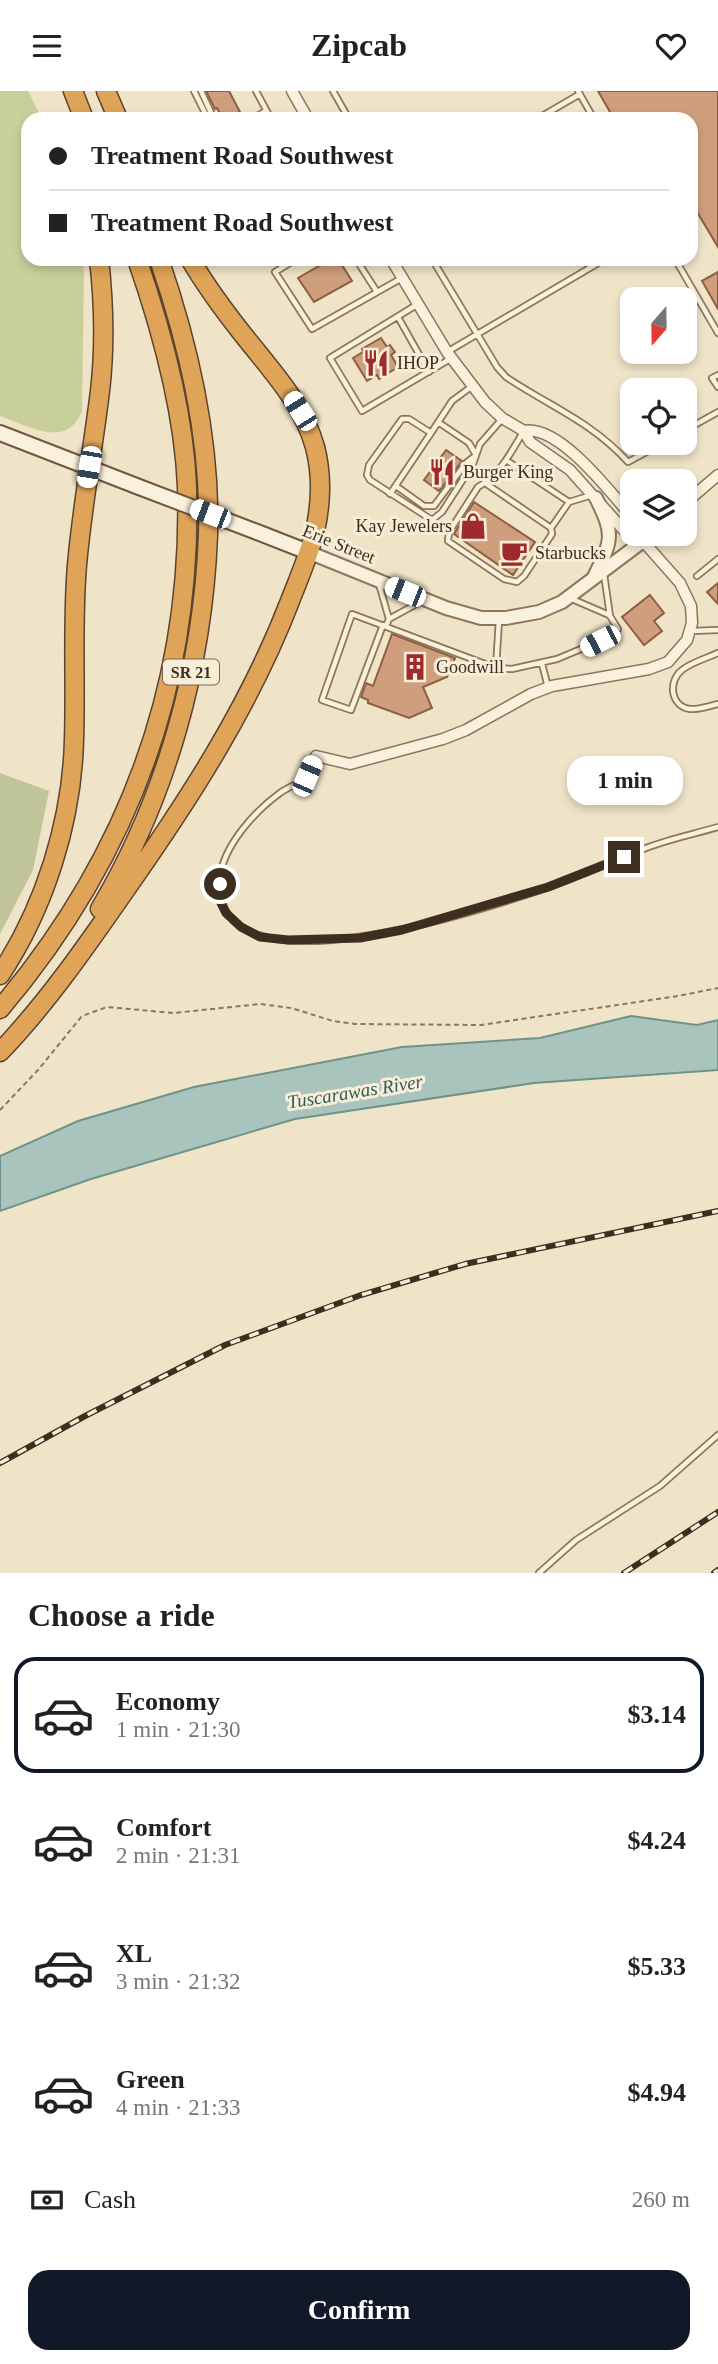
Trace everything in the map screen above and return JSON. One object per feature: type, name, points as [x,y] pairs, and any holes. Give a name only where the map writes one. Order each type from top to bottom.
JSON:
[{"type":"highway","points":[[63,91],[70,112]]},
{"type":"highway","points":[[73,91],[81,112]]},
{"type":"highway","points":[[94,91],[102,112]]},
{"type":"highway","points":[[106,91],[115,112]]},
{"type":"highway","points":[[0,975],[19,944],[40,898],[56,850],[67,801],[74,743],[76,569],[100,390],[103,347],[99,266]]},
{"type":"highway","name":"SR 21","points":[[0,1009],[41,957],[78,903],[107,852],[147,759],[160,721],[174,657],[186,555],[187,485],[173,387],[155,314],[139,266]]},
{"type":"highway","name":"SR 21","points":[[0,1039],[61,968],[101,908],[128,858],[154,800],[185,701],[203,602],[208,534],[207,500],[202,435],[189,361],[161,266]]},
{"type":"highway","points":[[0,1052],[83,951],[215,755],[248,695],[280,626],[308,552],[317,516],[319,465],[311,433],[291,396],[195,266]]},
{"type":"main road","name":"Erie Street","points":[[0,433],[308,552]]},
{"type":"street","points":[[292,91],[304,112]]},
{"type":"street","points":[[395,266],[449,356],[489,407],[524,431],[540,432],[575,454],[620,504]]},
{"type":"street","points":[[524,431],[530,442],[564,464],[620,526]]},
{"type":"street","points":[[697,494],[718,475]]},
{"type":"street","points":[[593,581],[607,551],[610,534],[608,521],[595,496]]},
{"type":"street","name":"Erie Street","points":[[308,552],[471,616],[500,618],[539,612],[570,597],[634,546]]},
{"type":"street","points":[[316,756],[350,764],[443,739],[548,688],[659,666],[676,655],[687,640],[691,606],[685,591],[652,546]]},
{"type":"lane","points":[[194,91],[204,112]]},
{"type":"lane","points":[[201,91],[211,112]]},
{"type":"lane","points":[[256,91],[266,110],[263,112]]},
{"type":"lane","points":[[333,91],[345,112]]},
{"type":"lane","points":[[548,112],[579,92],[590,112]]},
{"type":"lane","points":[[285,266],[275,272],[312,329],[402,278]]},
{"type":"lane","points":[[360,266],[377,292]]},
{"type":"lane","points":[[436,266],[506,377],[579,421],[612,444],[620,453]]},
{"type":"lane","points":[[418,304],[330,358],[362,411],[429,372],[477,334],[593,266]]},
{"type":"lane","points":[[679,266],[718,333]]},
{"type":"lane","points":[[398,317],[429,372]]},
{"type":"lane","points":[[718,375],[712,378],[718,387]]},
{"type":"lane","points":[[390,494],[452,401],[472,386]]},
{"type":"lane","points":[[697,424],[718,412]]},
{"type":"lane","points":[[431,433],[409,419],[402,419],[366,473],[368,478],[390,494],[427,518],[434,519],[444,509],[473,464],[480,443],[502,418]]},
{"type":"lane","points":[[438,422],[469,443],[476,456]]},
{"type":"lane","points":[[524,431],[506,460],[478,487],[447,535],[448,541],[504,579],[516,582],[524,576],[552,534],[551,528],[569,502],[595,496]]},
{"type":"lane","points":[[622,455],[628,462],[641,455]]},
{"type":"lane","points":[[396,486],[424,506],[434,506],[466,463],[476,456]]},
{"type":"lane","points":[[506,460],[569,502]]},
{"type":"lane","points":[[485,483],[551,528]]},
{"type":"lane","points":[[697,576],[718,559]]},
{"type":"lane","points":[[425,600],[389,619],[384,626],[351,711],[321,700],[352,614],[384,626],[496,668],[512,669],[542,664],[600,641],[618,629],[610,616],[604,572]]},
{"type":"lane","points":[[378,581],[389,619]]},
{"type":"lane","points":[[570,597],[610,616]]},
{"type":"lane","points":[[496,668],[500,618]]},
{"type":"lane","points":[[690,631],[718,630]]},
{"type":"lane","points":[[718,653],[683,669],[674,681],[673,689],[678,703],[688,709],[718,705]]},
{"type":"lane","points":[[542,664],[548,688]]},
{"type":"lane","points":[[316,756],[307,776],[261,809],[233,845],[223,864],[220,894],[226,913],[241,927],[260,937],[288,940],[360,938],[402,930],[548,887],[650,847],[718,827]]},
{"type":"lane","points":[[539,1573],[576,1540],[660,1486],[718,1435]]},
{"type":"path","points":[[0,1110],[38,1070],[82,1016],[107,1007],[174,1013],[260,1004],[291,1008],[333,1021],[355,1024],[481,1025],[718,988]]},
{"type":"green space","points":[[0,91],[28,91],[38,112],[21,112],[21,266],[83,266],[82,411],[67,430],[57,432],[34,429],[0,416]]},
{"type":"green space","points":[[0,773],[49,791],[33,870],[0,934]]},
{"type":"water","name":"Tuscarawas River","points":[[631,1016],[697,1025],[718,1020],[718,1070],[534,1083],[295,1119],[91,1179],[0,1211],[0,1156],[78,1121],[194,1087],[402,1047],[540,1038]]},
{"type":"building","points":[[206,91],[229,91],[240,112],[219,112]]},
{"type":"building","points":[[598,91],[718,91],[718,247],[698,214],[698,112],[610,112]]},
{"type":"building","points":[[319,266],[343,266],[352,281],[314,302],[298,278]]},
{"type":"building","points":[[718,272],[718,309],[702,281]]},
{"type":"building","name":"IHOP","points":[[381,338],[387,347],[390,345],[395,352],[391,355],[398,367],[379,379],[377,375],[367,381],[353,358]]},
{"type":"building","name":"Burger King","points":[[446,450],[462,461],[439,491],[424,480]]},
{"type":"building","points":[[474,502],[535,542],[513,575],[454,534]]},
{"type":"building","points":[[718,583],[718,604],[707,592]]},
{"type":"building","points":[[650,595],[664,613],[654,621],[662,631],[644,645],[622,617]]},
{"type":"building","name":"Goodwill","points":[[392,634],[455,658],[447,677],[423,687],[432,708],[409,718],[368,703],[368,700],[361,697],[366,683],[373,686]]},
{"type":"railway","points":[[0,1463],[85,1416],[225,1345],[361,1295],[465,1264],[718,1211]]},
{"type":"railway","points":[[624,1573],[718,1512]]},
{"type":"railway","points":[[714,1573],[718,1570]]},
{"type":"place","name":"IHOP","points":[[376,363]]},
{"type":"place","name":"Burger King","points":[[442,472]]},
{"type":"place","name":"Kay Jewelers","points":[[473,526]]},
{"type":"place","name":"Starbucks","points":[[514,553]]},
{"type":"place","name":"Goodwill","points":[[415,667]]},
{"type":"route","points":[[220,884],[221,903],[226,913],[241,927],[260,937],[288,940],[360,938],[402,930],[548,887],[624,857]]}]
